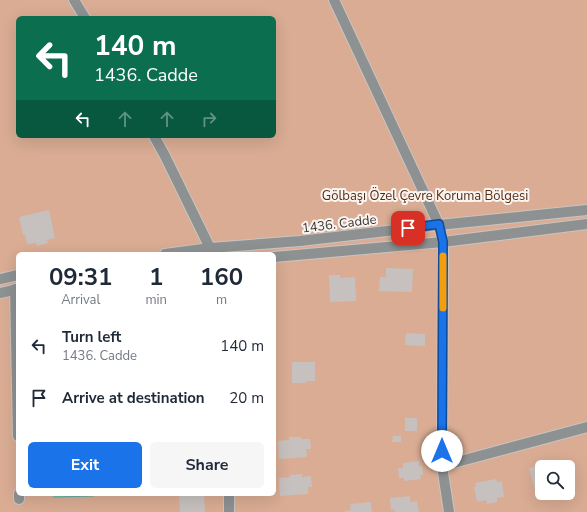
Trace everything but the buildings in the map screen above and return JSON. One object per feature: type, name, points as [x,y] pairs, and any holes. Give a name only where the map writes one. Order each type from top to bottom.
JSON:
[{"type":"street","points":[[74,0],[84,16]]},
{"type":"street","points":[[334,0],[439,224],[443,242],[442,466],[449,512]]},
{"type":"street","points":[[155,138],[210,248]]},
{"type":"street","name":"1436. Cadde","points":[[180,252],[210,248],[300,241],[439,224],[587,210]]},
{"type":"street","name":"1436. Cadde","points":[[276,257],[443,242],[587,224]]},
{"type":"street","points":[[0,279],[16,276]]},
{"type":"street","points":[[0,293],[16,289]]},
{"type":"street","points":[[442,466],[587,427]]},
{"type":"street","points":[[229,496],[229,512]]},
{"type":"green space","name":"Gölbaşı Özel Çevre Koruma Bölgesi","points":[[0,0],[587,0],[587,512],[0,512]]},
{"type":"water","points":[[54,496],[94,496],[54,497]]},
{"type":"slow traffic","points":[[443,256],[443,308]]},
{"type":"route","points":[[408,228],[439,224],[443,242],[442,451]]}]
